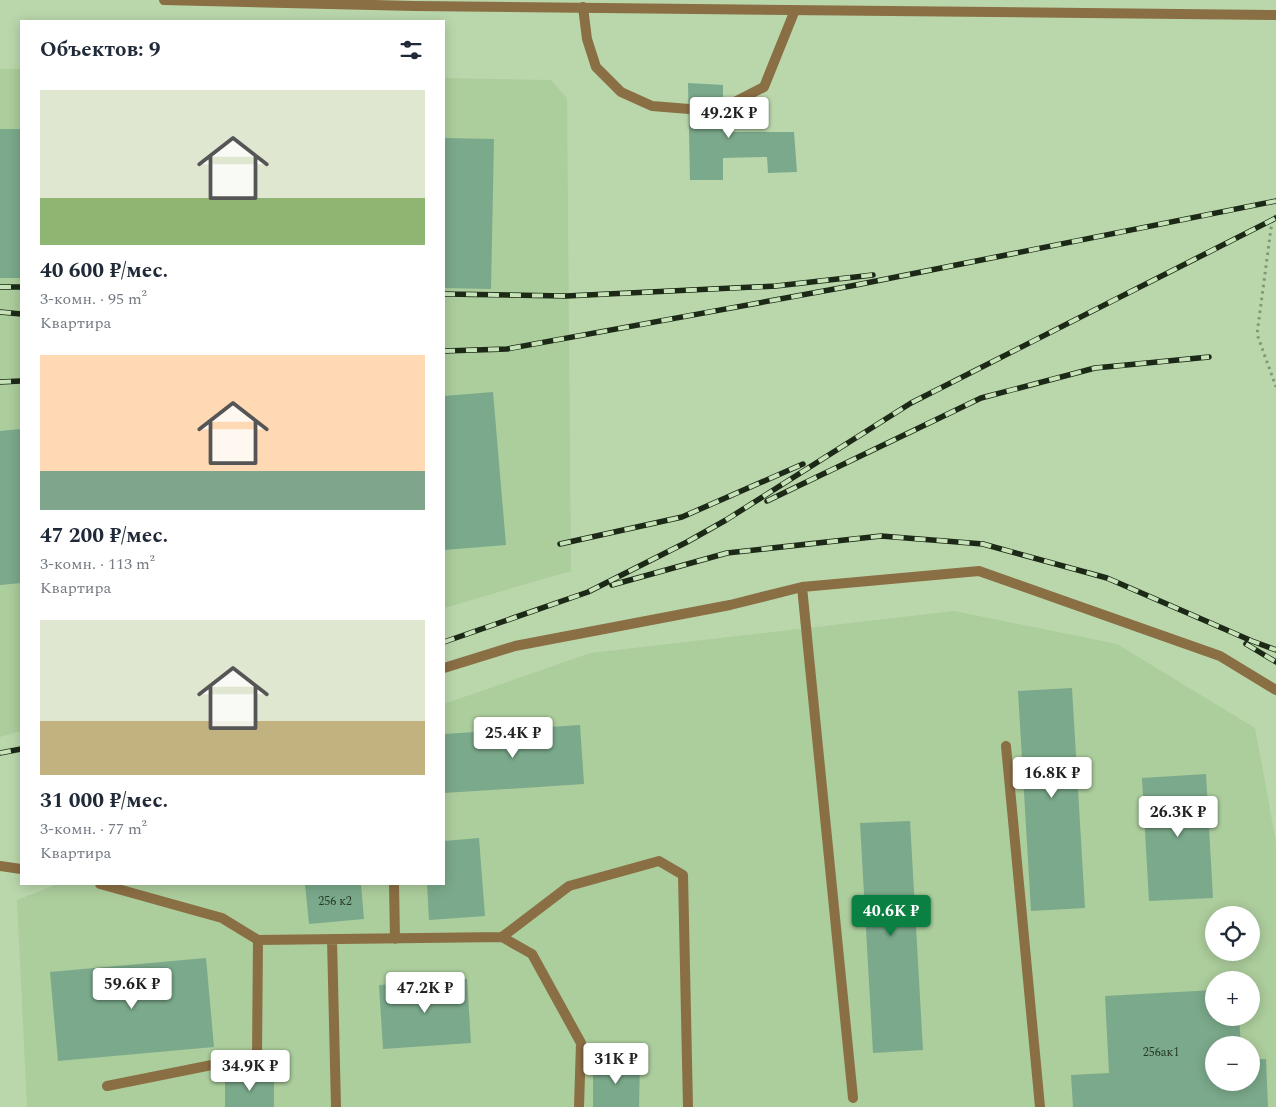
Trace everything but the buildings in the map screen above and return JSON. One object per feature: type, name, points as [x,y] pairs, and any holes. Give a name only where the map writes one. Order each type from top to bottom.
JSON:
[{"type":"street","points":[[164,0],[567,3],[584,7],[1276,15]]},
{"type":"street","points":[[584,7],[587,39],[596,67],[621,92],[652,106],[689,109]]},
{"type":"street","points":[[723,108],[764,87],[795,10]]},
{"type":"street","points":[[445,668],[515,646],[730,604],[802,587],[979,570],[1220,656],[1276,690]]},
{"type":"street","points":[[802,587],[853,1098]]},
{"type":"street","points":[[1006,746],[1040,1107]]},
{"type":"street","points":[[502,937],[569,886],[659,861],[684,875],[688,1107]]},
{"type":"street","points":[[0,866],[20,869]]},
{"type":"street","points":[[104,885],[222,918],[258,940],[502,937],[532,954],[581,1042],[579,1107]]},
{"type":"street","points":[[394,885],[395,939]]},
{"type":"street","points":[[332,939],[336,1107]]},
{"type":"street","points":[[107,1086],[257,1056],[258,940]]},
{"type":"path","points":[[1276,215],[1272,220],[1257,334],[1276,387]]},
{"type":"shaded area","points":[[0,69],[20,69],[20,731],[0,737]]},
{"type":"shaded area","points":[[445,78],[551,80],[567,98],[571,571],[445,608]]},
{"type":"shaded area","points":[[954,611],[1117,644],[1255,728],[1276,842],[1276,1107],[27,1107],[17,900],[55,885],[445,885],[445,704],[590,653]]},
{"type":"railway","points":[[445,351],[507,349],[851,286],[1276,201]]},
{"type":"railway","points":[[445,642],[588,592],[687,542],[726,520],[911,403],[1276,218]]},
{"type":"railway","points":[[445,294],[566,296],[776,286],[873,275]]},
{"type":"railway","points":[[0,287],[20,287]]},
{"type":"railway","points":[[0,312],[20,314]]},
{"type":"railway","points":[[767,501],[981,398],[1095,368],[1209,357]]},
{"type":"railway","points":[[0,382],[20,381]]},
{"type":"railway","points":[[560,544],[682,517],[803,464]]},
{"type":"railway","points":[[612,585],[727,553],[881,536],[983,544],[1107,578],[1276,650]]},
{"type":"railway","points":[[1246,644],[1276,662]]},
{"type":"railway","points":[[0,753],[20,749]]}]
